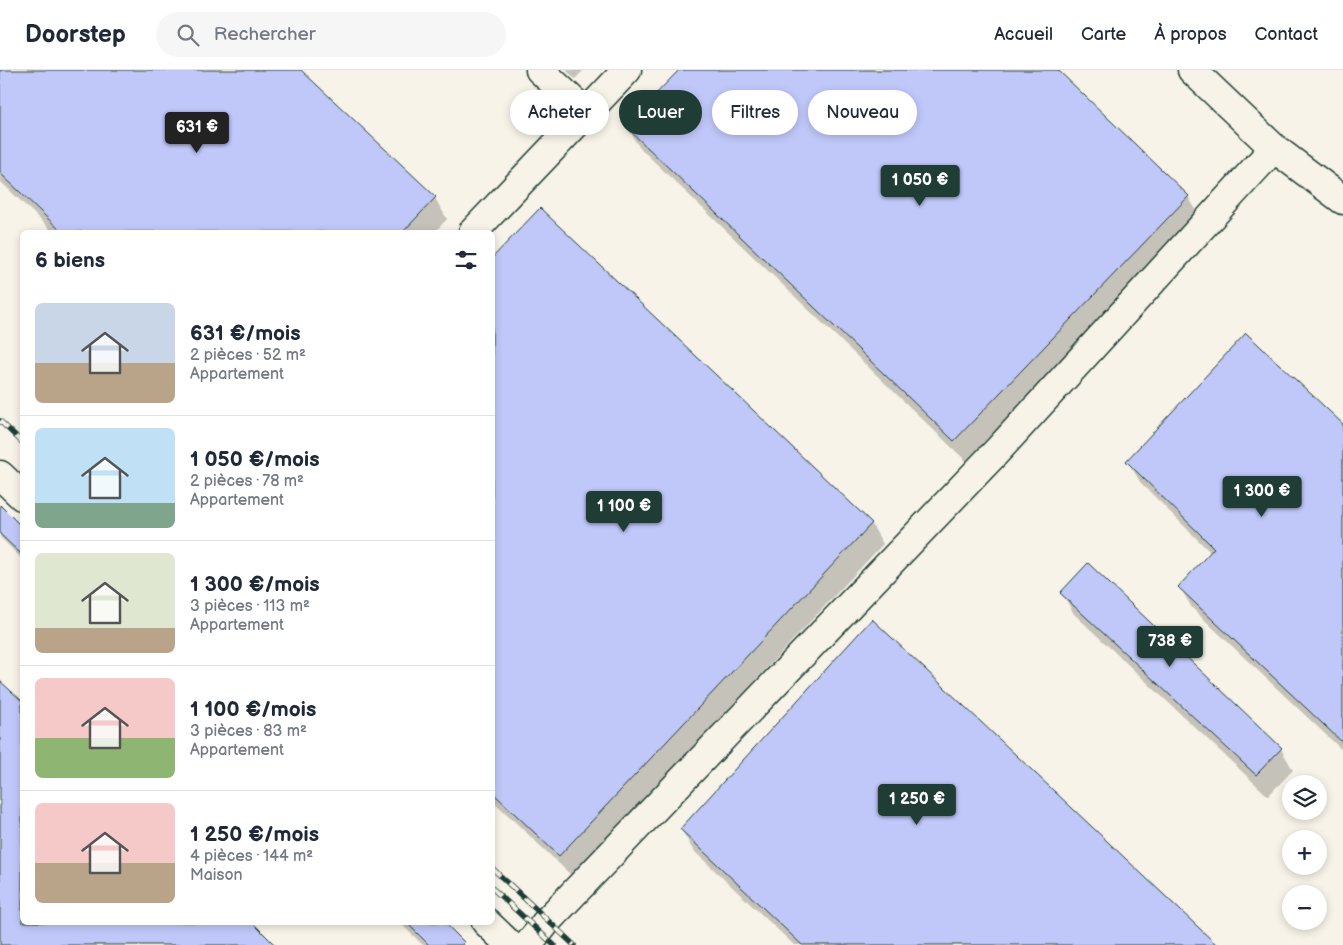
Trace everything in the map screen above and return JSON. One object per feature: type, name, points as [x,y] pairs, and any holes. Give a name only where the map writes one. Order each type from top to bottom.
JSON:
[{"type":"lane","points":[[540,70],[561,90]]},
{"type":"lane","points":[[608,90],[627,70]]},
{"type":"lane","points":[[1192,70],[1274,148],[1343,200]]},
{"type":"lane","points":[[475,230],[565,135]]},
{"type":"lane","points":[[528,945],[548,920],[999,449],[1274,148]]},
{"type":"lane","points":[[0,475],[20,494]]},
{"type":"lane","points":[[489,925],[510,945]]},
{"type":"building","points":[[0,70],[301,70],[436,197],[405,230],[60,230],[0,173]]},
{"type":"building","points":[[679,70],[1058,70],[1189,196],[954,441],[634,135],[702,135],[702,90],[660,90]]},
{"type":"building","points":[[540,208],[872,523],[559,856],[495,795],[495,255]]},
{"type":"building","points":[[1246,333],[1343,424],[1343,743],[1178,587],[1214,548],[1126,461]]},
{"type":"building","points":[[0,505],[20,525],[20,553],[0,534]]},
{"type":"building","points":[[1088,563],[1282,748],[1256,775],[1060,593]]},
{"type":"building","points":[[872,619],[1217,945],[802,945],[680,829]]},
{"type":"building","points":[[0,681],[20,699],[20,925],[255,925],[275,945],[0,945]]},
{"type":"building","points":[[409,925],[447,925],[464,942],[462,945],[429,945]]},
{"type":"railway","points":[[0,421],[20,440]]},
{"type":"railway","points":[[495,871],[574,945]]},
{"type":"railway","points":[[495,891],[554,945]]}]
